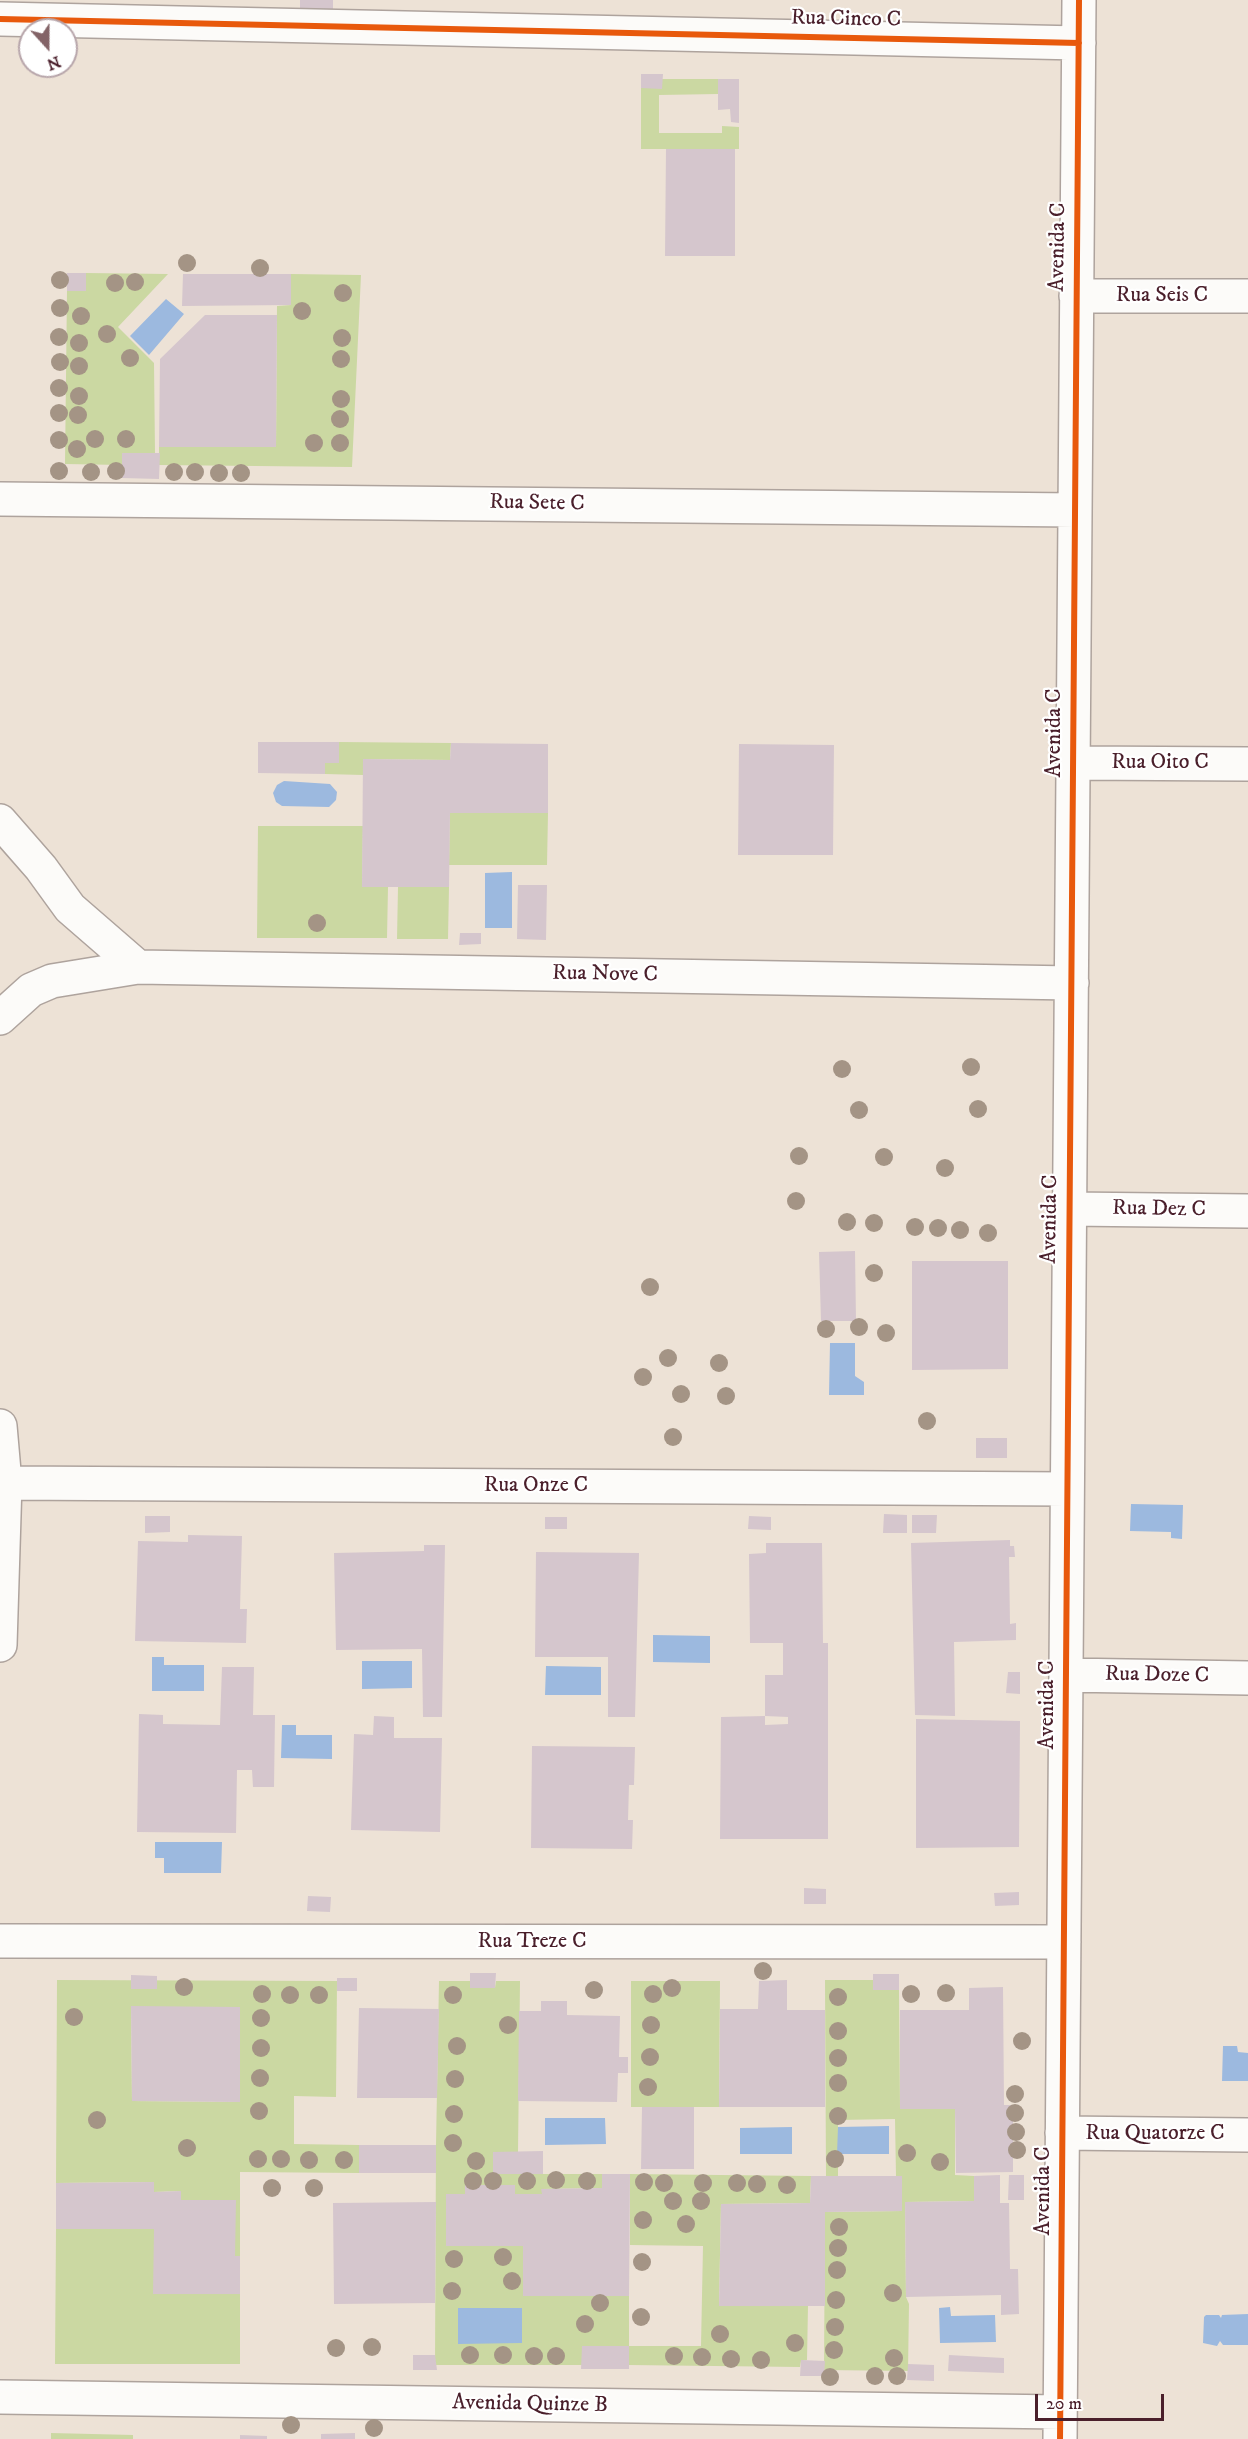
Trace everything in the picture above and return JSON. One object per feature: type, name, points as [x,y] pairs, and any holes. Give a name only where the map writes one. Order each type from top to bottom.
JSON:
[{"type":"street","name":"Avenida C","points":[[1060,2426],[1079,0]]},
{"type":"street","name":"Rua Cinco C","points":[[0,19],[1079,43]]},
{"type":"street","name":"Rua Seis C","points":[[1077,296],[1248,296]]},
{"type":"street","name":"Rua Sete C","points":[[0,499],[1075,510]]},
{"type":"street","name":"Rua Oito C","points":[[1073,763],[1248,764]]},
{"type":"street","points":[[0,821],[42,868],[70,908],[138,967]]},
{"type":"street","name":"Rua Nove C","points":[[0,1018],[31,990],[52,981],[138,967],[1072,983]]},
{"type":"street","name":"Rua Dez C","points":[[1070,1209],[1248,1211]]},
{"type":"street","points":[[0,1426],[5,1483],[0,1645]]},
{"type":"street","name":"Rua Onze C","points":[[5,1483],[1067,1489]]},
{"type":"street","name":"Rua Doze C","points":[[1066,1675],[1248,1678]]},
{"type":"street","name":"Rua Treze C","points":[[0,1941],[1064,1942]]},
{"type":"street","name":"Rua Quatorze C","points":[[1062,2133],[1248,2135]]},
{"type":"street","name":"Avenida Quinze B","points":[[0,2397],[1060,2426]]},
{"type":"green space","points":[[662,79],[718,79],[718,94],[659,95],[659,133],[722,133],[722,126],[739,127],[739,149],[641,149],[641,88],[662,88]]},
{"type":"green space","points":[[86,273],[168,274],[118,327],[154,363],[155,453],[122,453],[122,465],[65,464],[67,291],[85,291]]},
{"type":"green space","points":[[291,274],[361,275],[352,467],[159,465],[159,447],[276,447],[277,306],[291,305]]},
{"type":"green space","points":[[339,742],[451,743],[450,760],[363,759],[363,775],[325,774],[325,763],[339,763]]},
{"type":"green space","points":[[450,813],[548,813],[547,865],[449,865]]},
{"type":"green space","points":[[258,826],[363,826],[362,887],[388,887],[387,938],[257,938]]},
{"type":"green space","points":[[398,887],[449,887],[448,939],[397,939]]},
{"type":"green space","points":[[57,1980],[337,1981],[336,2097],[294,2096],[294,2144],[359,2145],[359,2173],[240,2172],[240,2256],[235,2256],[235,2200],[181,2200],[180,2191],[154,2192],[154,2182],[56,2183]],"holes":[[[131,2007],[240,2007],[240,2102],[132,2101]]]},
{"type":"green space","points":[[825,1980],[873,1980],[873,1990],[899,1990],[900,2109],[955,2109],[955,2175],[974,2176],[974,2201],[905,2202],[906,2297],[909,2304],[908,2371],[824,2370],[825,2212],[902,2211],[902,2176],[896,2176],[895,2119],[838,2120],[838,2176],[826,2177]]},
{"type":"green space","points":[[439,1981],[470,1981],[470,1988],[495,1988],[496,1981],[520,1981],[518,2152],[493,2152],[493,2174],[602,2174],[602,2188],[542,2189],[542,2194],[446,2195],[446,2246],[523,2246],[524,2296],[629,2296],[629,2346],[701,2346],[703,2246],[630,2245],[630,2174],[811,2176],[810,2203],[721,2204],[719,2306],[808,2306],[807,2360],[801,2361],[800,2367],[628,2365],[628,2346],[582,2347],[582,2365],[435,2365]]},
{"type":"green space","points":[[631,1981],[720,1981],[719,2107],[631,2107]]},
{"type":"green space","points":[[56,2229],[154,2229],[154,2294],[240,2294],[240,2364],[55,2364]]},
{"type":"green space","points":[[51,2433],[133,2435],[133,2439],[51,2439]]},
{"type":"water","points":[[166,299],[184,314],[149,355],[130,336]]},
{"type":"water","points":[[284,781],[330,784],[337,792],[336,800],[329,807],[282,806],[276,802],[273,793],[277,785]]},
{"type":"water","points":[[512,872],[512,928],[485,928],[485,873]]},
{"type":"water","points":[[830,1343],[855,1343],[855,1376],[864,1382],[864,1395],[829,1395]]},
{"type":"water","points":[[1131,1504],[1183,1505],[1182,1539],[1171,1538],[1171,1532],[1130,1531]]},
{"type":"water","points":[[653,1635],[710,1636],[710,1663],[653,1662]]},
{"type":"water","points":[[152,1657],[164,1657],[164,1665],[204,1665],[204,1691],[152,1691]]},
{"type":"water","points":[[362,1661],[412,1661],[412,1688],[362,1689]]},
{"type":"water","points":[[546,1666],[601,1667],[601,1695],[545,1695]]},
{"type":"water","points":[[282,1725],[296,1725],[296,1735],[332,1735],[332,1759],[281,1758]]},
{"type":"water","points":[[155,1842],[222,1842],[221,1873],[164,1873],[164,1858],[155,1858]]},
{"type":"water","points":[[1223,2046],[1237,2046],[1238,2052],[1248,2053],[1248,2081],[1222,2081]]},
{"type":"water","points":[[545,2118],[605,2118],[606,2144],[545,2145]]},
{"type":"water","points":[[889,2126],[889,2154],[837,2154],[838,2127]]},
{"type":"water","points":[[792,2127],[792,2154],[740,2154],[740,2128]]},
{"type":"water","points":[[950,2307],[951,2316],[995,2315],[996,2342],[940,2343],[939,2308]]},
{"type":"water","points":[[458,2308],[522,2308],[522,2343],[458,2344]]},
{"type":"water","points":[[1248,2314],[1248,2345],[1223,2345],[1220,2341],[1217,2346],[1203,2343],[1206,2315],[1219,2315],[1221,2318],[1222,2315]]},
{"type":"building","points":[[300,0],[333,0],[333,11],[300,10]]},
{"type":"building","points":[[641,74],[663,74],[662,89],[641,88]]},
{"type":"building","points":[[718,79],[739,79],[739,123],[731,122],[730,109],[718,110]]},
{"type":"building","points":[[666,149],[735,149],[735,256],[665,256]]},
{"type":"building","points":[[67,273],[86,273],[86,291],[67,291]]},
{"type":"building","points":[[183,274],[291,274],[291,305],[182,306]]},
{"type":"building","points":[[205,315],[277,315],[276,447],[159,447],[160,359]]},
{"type":"building","points":[[122,453],[160,453],[159,479],[122,478]]},
{"type":"building","points":[[258,742],[339,742],[339,763],[325,763],[325,774],[258,773]]},
{"type":"building","points":[[451,743],[548,744],[548,813],[450,813],[449,887],[362,887],[363,759],[450,760]]},
{"type":"building","points":[[739,744],[834,745],[833,855],[738,855]]},
{"type":"building","points":[[518,885],[547,885],[546,940],[517,939]]},
{"type":"building","points":[[460,933],[481,933],[481,944],[459,945]]},
{"type":"building","points":[[855,1251],[856,1321],[821,1321],[819,1252]]},
{"type":"building","points":[[912,1261],[1008,1261],[1008,1369],[912,1370]]},
{"type":"building","points":[[976,1438],[1007,1438],[1007,1458],[976,1458]]},
{"type":"building","points":[[884,1514],[907,1515],[907,1533],[883,1533]]},
{"type":"building","points":[[912,1515],[937,1515],[936,1533],[912,1533]]},
{"type":"building","points":[[145,1516],[170,1516],[170,1532],[145,1533]]},
{"type":"building","points":[[749,1516],[771,1517],[771,1530],[748,1529]]},
{"type":"building","points":[[545,1517],[567,1517],[567,1529],[545,1529]]},
{"type":"building","points":[[188,1535],[242,1536],[240,1609],[247,1609],[246,1643],[135,1641],[138,1541],[188,1542]]},
{"type":"building","points":[[1010,1540],[1010,1546],[1014,1546],[1015,1557],[1009,1557],[1010,1624],[1016,1623],[1016,1640],[954,1642],[955,1716],[915,1715],[911,1543]]},
{"type":"building","points":[[766,1543],[822,1543],[823,1643],[828,1643],[828,1839],[720,1839],[721,1717],[765,1716],[765,1675],[783,1675],[783,1643],[750,1643],[749,1554],[766,1553]],"holes":[[[765,1716],[788,1717],[788,1724],[765,1725]]]},
{"type":"building","points":[[424,1545],[445,1545],[442,1717],[423,1717],[422,1649],[336,1650],[334,1553],[424,1551]]},
{"type":"building","points":[[536,1552],[639,1553],[635,1717],[608,1717],[608,1657],[535,1657]]},
{"type":"building","points":[[222,1667],[254,1667],[253,1715],[275,1715],[274,1787],[253,1787],[252,1770],[237,1770],[236,1833],[137,1832],[139,1714],[163,1715],[163,1724],[220,1725]]},
{"type":"building","points":[[1008,1672],[1020,1672],[1020,1694],[1006,1693]]},
{"type":"building","points":[[374,1716],[394,1717],[394,1738],[442,1738],[440,1832],[351,1830],[354,1734],[373,1735]]},
{"type":"building","points":[[916,1719],[1020,1721],[1019,1847],[916,1848]]},
{"type":"building","points":[[532,1746],[635,1747],[634,1785],[629,1785],[628,1820],[633,1820],[632,1849],[531,1848]]},
{"type":"building","points":[[804,1888],[826,1889],[826,1904],[804,1904]]},
{"type":"building","points":[[1019,1892],[1019,1905],[995,1906],[994,1893]]},
{"type":"building","points":[[308,1896],[331,1897],[330,1912],[307,1911]]},
{"type":"building","points":[[470,1973],[496,1973],[495,1988],[470,1988]]},
{"type":"building","points":[[873,1974],[899,1974],[899,1990],[873,1990]]},
{"type":"building","points":[[131,1975],[157,1976],[157,1989],[131,1989]]},
{"type":"building","points":[[337,1978],[357,1978],[357,1991],[337,1991]]},
{"type":"building","points":[[787,1980],[787,2010],[825,2010],[825,2107],[719,2107],[720,2009],[758,2009],[759,1981]]},
{"type":"building","points":[[1003,1987],[1004,2105],[1013,2105],[1013,2172],[956,2173],[955,2109],[900,2109],[900,2010],[969,2010],[969,1988]]},
{"type":"building","points":[[541,2001],[567,2001],[567,2015],[620,2016],[619,2057],[628,2057],[628,2073],[618,2073],[617,2102],[518,2101],[519,2011],[541,2011]]},
{"type":"building","points":[[131,2006],[240,2007],[240,2102],[132,2101]]},
{"type":"building","points":[[359,2008],[439,2009],[437,2098],[357,2098]]},
{"type":"building","points":[[642,2107],[694,2107],[694,2169],[641,2169]]},
{"type":"building","points":[[359,2145],[436,2145],[436,2173],[359,2173]]},
{"type":"building","points":[[543,2151],[543,2174],[493,2174],[493,2152]]},
{"type":"building","points":[[602,2174],[630,2174],[629,2296],[523,2296],[523,2246],[446,2246],[446,2194],[465,2194],[465,2185],[515,2185],[515,2194],[542,2194],[541,2189],[602,2188]]},
{"type":"building","points":[[1000,2175],[1000,2203],[1009,2203],[1010,2269],[1018,2269],[1019,2314],[1001,2315],[1001,2295],[906,2297],[905,2202],[974,2201],[974,2176]]},
{"type":"building","points":[[1009,2175],[1024,2175],[1024,2200],[1008,2200]]},
{"type":"building","points":[[811,2176],[902,2176],[902,2211],[825,2212],[825,2306],[719,2306],[721,2204],[810,2203]]},
{"type":"building","points":[[154,2182],[154,2192],[181,2191],[181,2200],[236,2200],[235,2256],[240,2256],[240,2294],[153,2294],[154,2229],[56,2229],[56,2183]]},
{"type":"building","points":[[436,2202],[435,2303],[334,2304],[333,2203]]},
{"type":"building","points":[[582,2346],[629,2346],[629,2369],[581,2369]]},
{"type":"building","points":[[413,2355],[435,2355],[437,2370],[413,2370]]},
{"type":"building","points":[[949,2355],[1004,2358],[1004,2373],[948,2371]]},
{"type":"building","points":[[801,2360],[825,2361],[824,2376],[800,2376]]},
{"type":"building","points":[[908,2364],[934,2365],[934,2381],[907,2380]]},
{"type":"building","points":[[355,2433],[355,2439],[321,2439],[321,2434]]},
{"type":"building","points":[[240,2435],[267,2436],[267,2439],[240,2439]]},
{"type":"cycle path","points":[[1060,2439],[1079,0]]},
{"type":"cycle path","points":[[0,19],[1079,43]]}]
